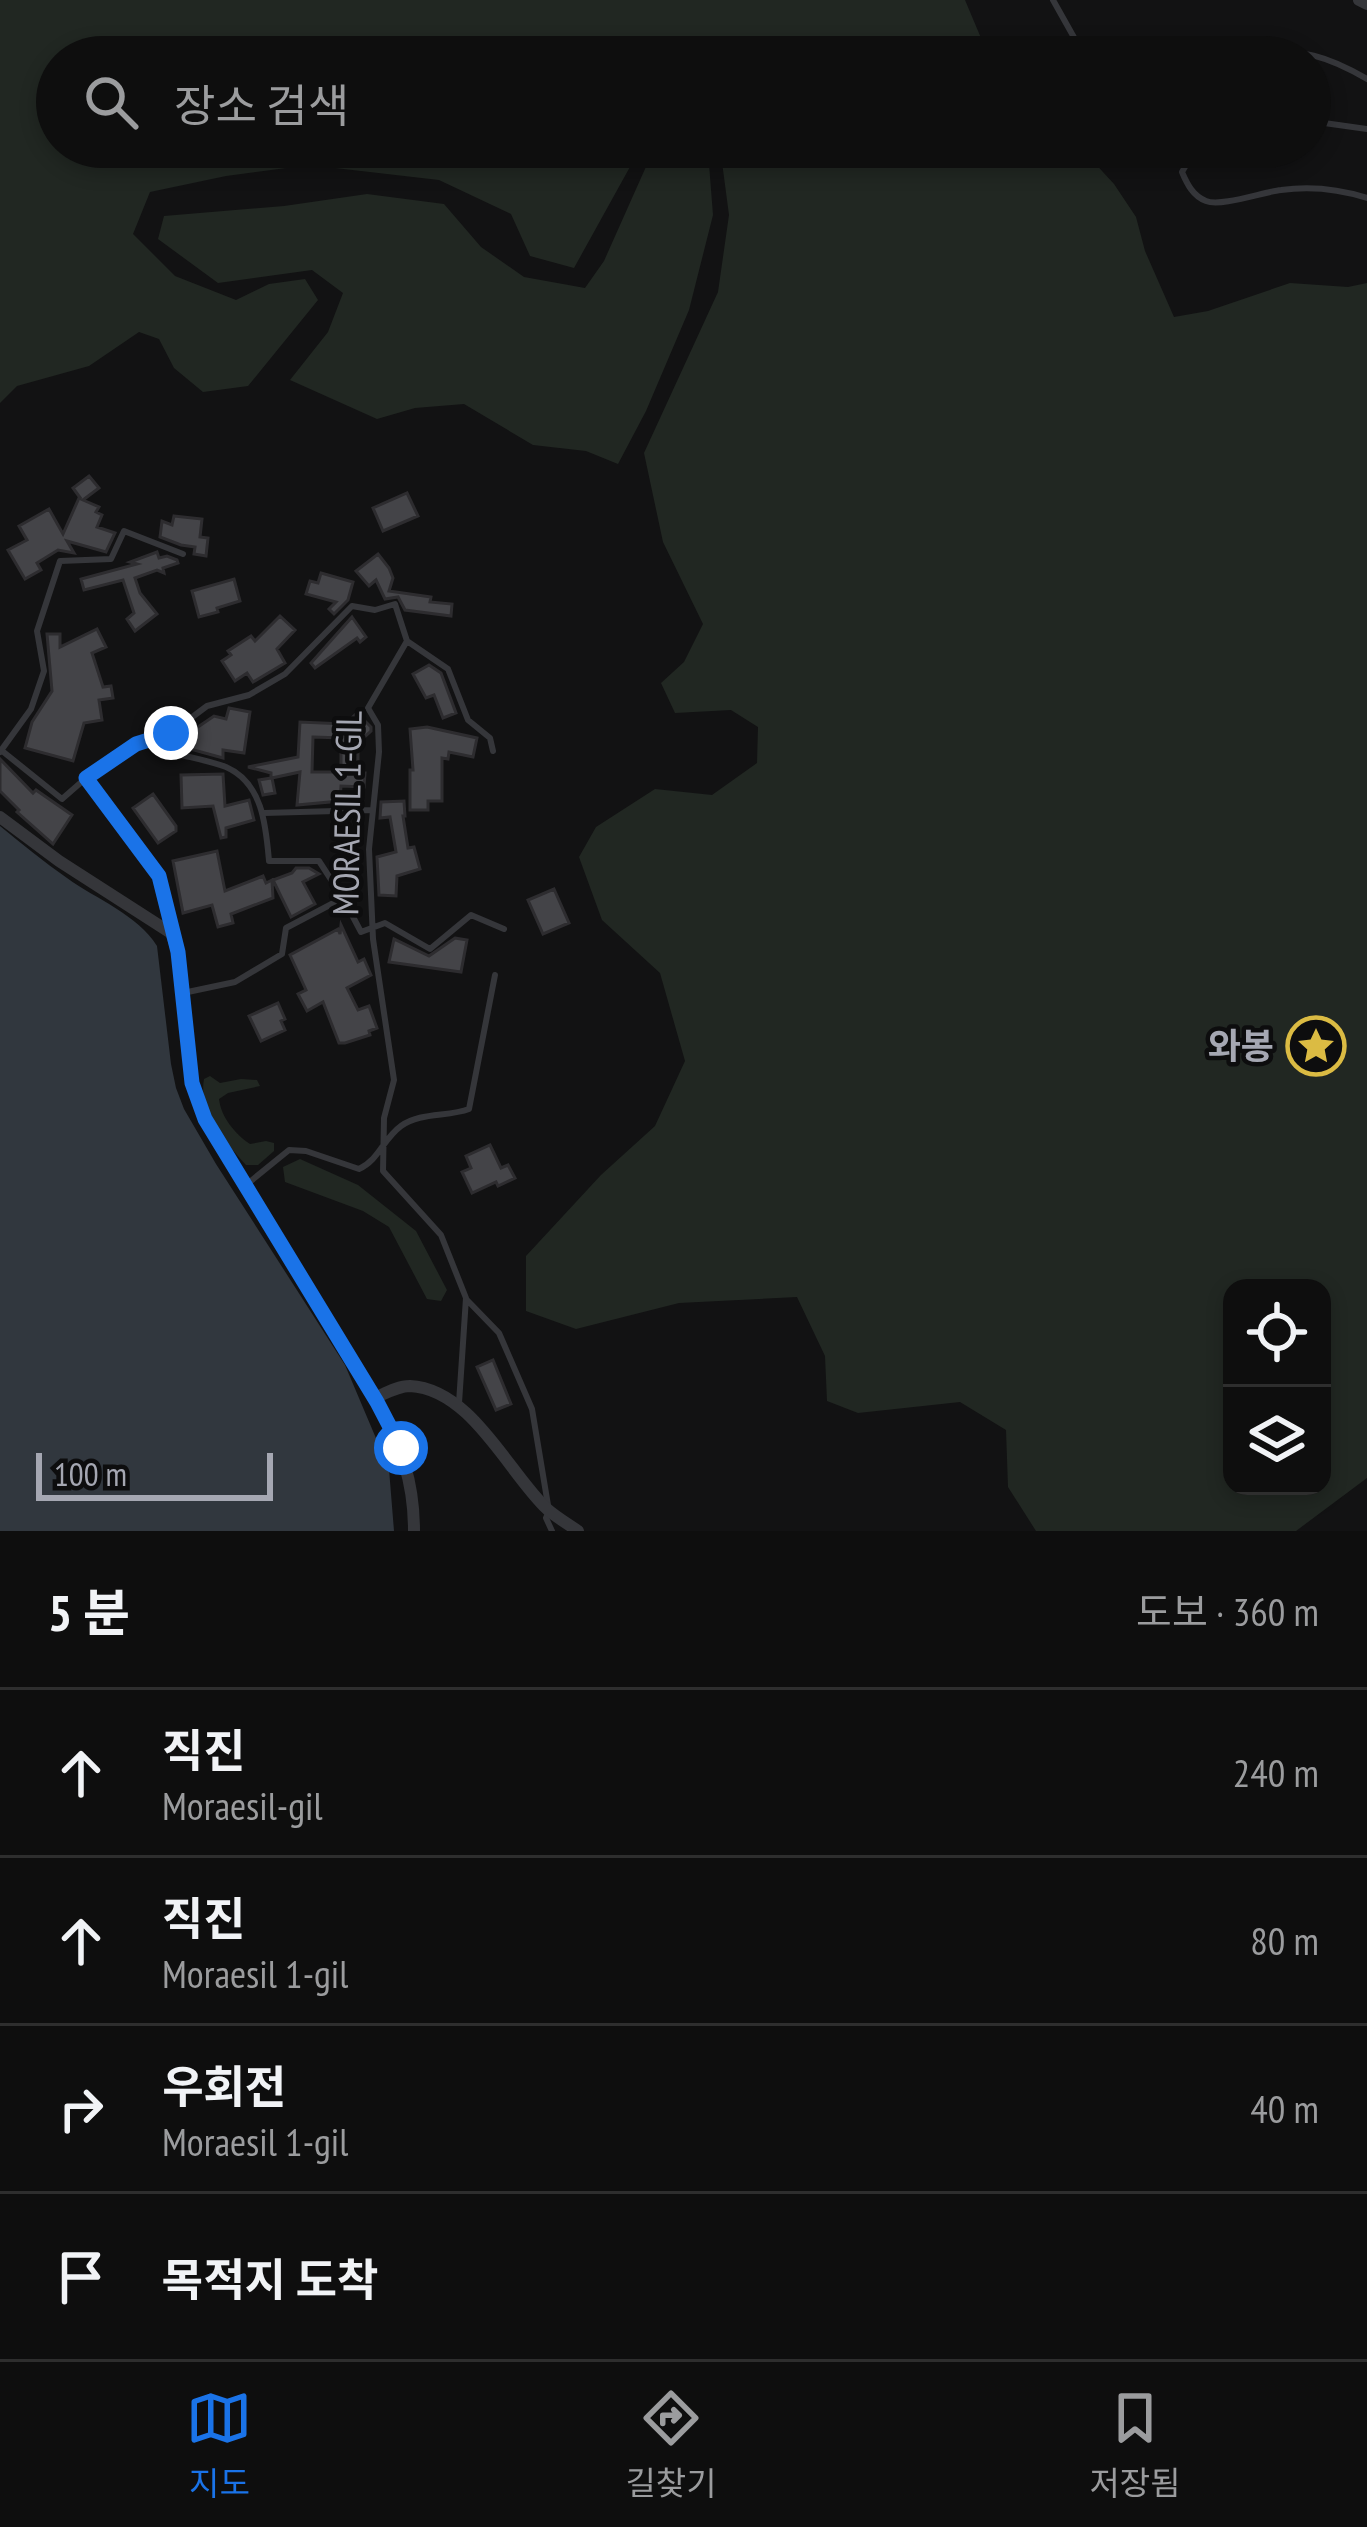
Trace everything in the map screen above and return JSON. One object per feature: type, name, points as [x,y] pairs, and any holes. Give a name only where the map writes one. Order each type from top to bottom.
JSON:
[{"type":"street","points":[[1359,0],[1367,4]]},
{"type":"street","points":[[0,818],[171,933],[178,952],[192,1083],[205,1119],[401,1448],[410,1476],[415,1531]]},
{"type":"street","points":[[375,1398],[413,1386],[459,1407],[549,1510],[578,1531]]},
{"type":"lane","points":[[1053,0],[1073,36]]},
{"type":"lane","points":[[1331,60],[1367,79]]},
{"type":"lane","points":[[1331,124],[1367,129]]},
{"type":"lane","points":[[1184,168],[1182,172],[1196,195],[1208,202],[1303,188],[1367,198]]},
{"type":"lane","points":[[183,554],[124,531],[111,559],[60,561],[37,631],[44,671],[31,709],[1,751],[62,799],[136,744],[171,733],[207,706],[249,694],[285,674],[352,606],[375,610],[395,604],[407,641],[448,669],[468,720],[490,738],[493,751]]},
{"type":"lane","name":"MORAESIL 1-GIL","points":[[383,1144],[394,1080],[373,928],[369,849],[380,752],[378,725],[368,708],[407,641]]},
{"type":"lane","points":[[171,733],[177,754],[230,769],[246,782],[264,813],[269,861],[319,861],[361,932],[385,922],[430,949],[471,915],[504,929]]},
{"type":"lane","points":[[86,778],[159,876],[171,933]]},
{"type":"lane","points":[[264,813],[372,810]]},
{"type":"lane","points":[[183,993],[235,982],[282,954],[286,928],[343,898]]},
{"type":"lane","points":[[245,1186],[289,1150],[305,1150],[359,1168],[373,1163],[383,1144],[403,1124],[469,1109],[495,975]]},
{"type":"lane","points":[[383,1144],[383,1171],[441,1235],[466,1298],[499,1333],[532,1409],[549,1510],[546,1518],[552,1531]]},
{"type":"lane","points":[[459,1407],[466,1298]]},
{"type":"shaded area","points":[[0,0],[965,0],[980,36],[36,36],[36,168],[286,168],[150,192],[133,234],[175,276],[236,300],[269,284],[305,279],[318,300],[248,386],[203,392],[174,368],[159,339],[139,332],[89,366],[17,386],[0,403]]},
{"type":"shaded area","points":[[335,168],[629,168],[574,268],[530,256],[511,214],[439,180]]},
{"type":"shaded area","points":[[645,168],[709,168],[713,215],[689,310],[618,464],[586,451],[533,445],[464,404],[415,408],[377,419],[290,380],[328,332],[343,293],[312,270],[218,283],[158,239],[164,216],[367,194],[444,204],[481,247],[524,277],[585,288],[604,261]]},
{"type":"shaded area","points":[[723,168],[1099,168],[1136,217],[1145,251],[1174,317],[1208,311],[1290,283],[1348,287],[1367,283],[1367,1478],[1296,1531],[1036,1531],[1008,1487],[1006,1430],[960,1402],[858,1413],[827,1401],[825,1356],[797,1297],[679,1303],[576,1329],[526,1311],[526,1256],[601,1175],[655,1126],[685,1061],[660,973],[602,920],[579,857],[596,827],[655,789],[712,795],[757,763],[758,727],[731,710],[675,713],[661,683],[684,662],[703,624],[663,542],[644,453],[718,292],[729,215]]},
{"type":"shaded area","points":[[0,826],[67,878],[128,916],[157,946],[171,1064],[184,1109],[345,1365],[389,1469],[394,1531],[0,1531]]},
{"type":"shaded area","points":[[210,1076],[220,1083],[257,1080],[260,1086],[219,1099],[226,1119],[244,1140],[274,1143],[274,1151],[258,1165],[246,1165],[215,1126],[203,1091],[204,1079]]},
{"type":"shaded area","points":[[300,1159],[358,1185],[416,1231],[447,1290],[441,1301],[427,1299],[389,1227],[363,1211],[285,1182],[283,1167]]},
{"type":"building","points":[[89,476],[99,488],[83,500],[99,507],[96,512],[102,515],[97,527],[115,533],[106,552],[67,541],[74,553],[58,550],[37,563],[41,570],[25,579],[8,550],[27,540],[19,526],[49,509],[63,534],[81,499],[73,488]]},
{"type":"building","points":[[407,493],[418,516],[383,531],[373,508]]},
{"type":"building","points":[[174,516],[202,519],[200,537],[208,538],[206,556],[194,554],[195,547],[160,537],[162,521],[172,525]]},
{"type":"building","points":[[157,552],[159,558],[167,556],[178,563],[163,568],[164,573],[157,570],[135,578],[157,614],[135,631],[127,619],[134,613],[123,580],[84,590],[81,579],[137,564],[130,562]]},
{"type":"building","points":[[378,554],[393,578],[389,591],[452,604],[451,616],[405,610],[398,597],[385,599],[376,580],[369,586],[356,571]]},
{"type":"building","points":[[321,573],[353,582],[348,600],[334,614],[329,609],[336,602],[306,594],[310,581],[318,583]]},
{"type":"building","points":[[234,579],[240,601],[199,617],[192,591]]},
{"type":"building","points":[[280,616],[295,630],[277,649],[285,663],[253,682],[247,673],[235,681],[222,661],[231,655],[228,651],[251,636],[255,641]]},
{"type":"building","points":[[352,617],[366,637],[360,642],[357,638],[315,668],[311,663]]},
{"type":"building","points":[[97,629],[106,647],[92,653],[103,687],[111,686],[113,698],[99,700],[102,720],[84,723],[73,761],[25,748],[32,722],[52,691],[47,634],[60,634],[60,647]]},
{"type":"building","points":[[429,665],[441,673],[456,713],[443,718],[434,695],[426,698],[413,674]]},
{"type":"building","points":[[229,708],[250,712],[244,753],[223,750],[223,758],[190,749],[195,729],[214,716],[226,719]]},
{"type":"building","points":[[357,713],[371,727],[358,743],[358,773],[365,773],[364,787],[341,786],[340,801],[297,805],[300,772],[272,778],[275,793],[263,795],[259,780],[271,778],[271,773],[248,767],[298,757],[300,722],[345,724]],"holes":[[[313,737],[341,738],[341,772],[312,772]]]},
{"type":"building","points":[[427,727],[477,738],[473,757],[449,752],[448,759],[442,758],[442,801],[428,801],[428,810],[410,810],[410,729]]},
{"type":"building","points":[[0,759],[33,793],[36,790],[72,815],[53,844],[0,791]]},
{"type":"building","points":[[223,774],[225,806],[249,800],[254,820],[226,828],[226,837],[221,838],[213,806],[182,808],[181,775]]},
{"type":"building","points":[[153,794],[176,826],[176,831],[158,843],[133,808]]},
{"type":"building","points":[[404,801],[408,848],[414,847],[420,869],[397,876],[396,896],[379,895],[377,857],[396,852],[390,817],[380,818],[381,802]]},
{"type":"building","points":[[217,851],[225,891],[263,876],[266,883],[272,880],[273,898],[231,914],[233,923],[218,927],[212,905],[183,913],[173,861]]},
{"type":"building","points":[[296,868],[319,874],[303,882],[315,904],[291,917],[273,880]]},
{"type":"building","points":[[554,889],[569,923],[543,934],[528,900]]},
{"type":"building","points":[[341,925],[358,962],[364,959],[371,975],[347,988],[358,1010],[369,1006],[377,1028],[345,1043],[339,1043],[323,1002],[307,1011],[298,994],[306,990],[290,955],[338,929],[340,934]]},
{"type":"building","points":[[455,938],[467,940],[461,972],[389,962],[394,939],[429,956]]},
{"type":"building","points":[[278,1003],[285,1030],[261,1041],[249,1016]]},
{"type":"building","points":[[490,1145],[501,1168],[508,1165],[515,1178],[472,1193],[462,1172],[471,1168],[466,1156]]},
{"type":"building","points":[[493,1360],[511,1404],[496,1410],[477,1367]]},
{"type":"place","name":"와봉","points":[[1316,1046]]},
{"type":"route","points":[[171,733],[136,744],[86,778],[159,876],[178,952],[192,1083],[205,1119],[401,1448]]}]
